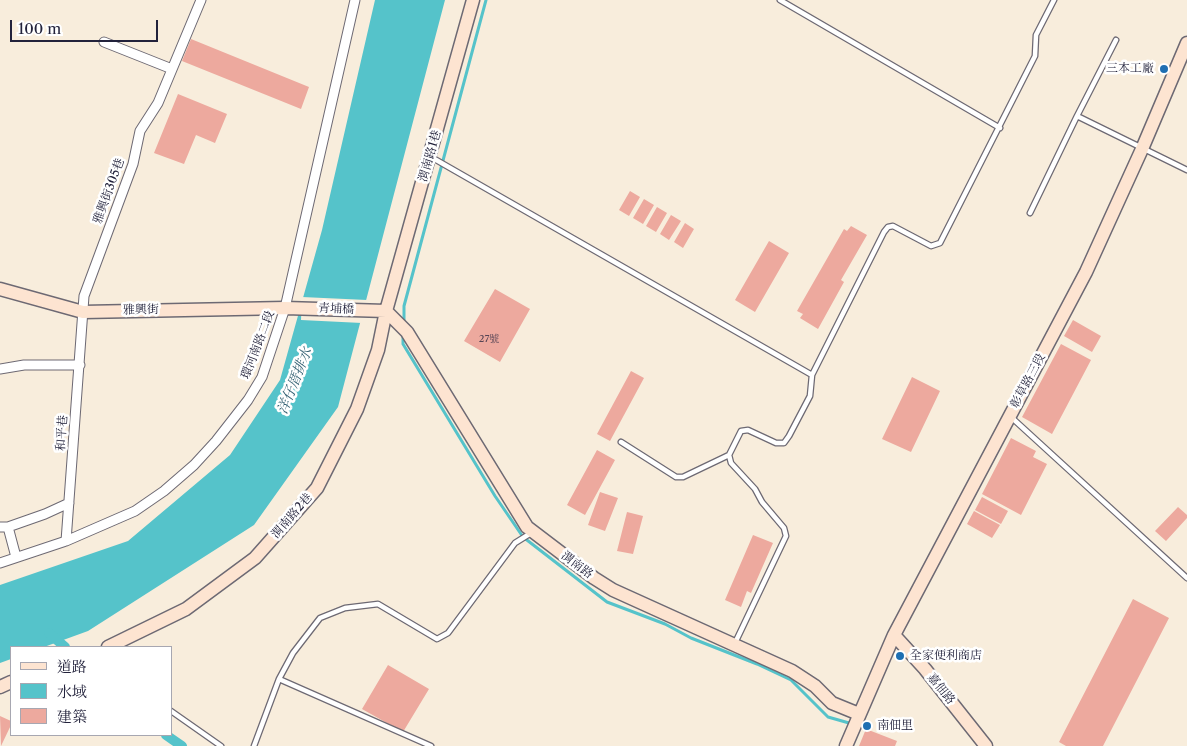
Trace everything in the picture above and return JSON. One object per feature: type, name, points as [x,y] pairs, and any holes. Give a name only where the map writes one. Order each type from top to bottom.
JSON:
[{"type":"street","name":"雅興街305巷","points":[[84,312],[84,296],[133,164],[140,131],[158,104],[200,0]]},
{"type":"street","name":"環河南路二段","points":[[0,563],[66,541],[135,511],[164,491],[194,465],[232,422],[248,400],[262,377],[285,308],[355,0]]},
{"type":"street","name":"渭南路1巷","points":[[386,311],[473,0]]},
{"type":"street","points":[[104,42],[172,69]]},
{"type":"street","name":"彰草路三段","points":[[846,746],[894,635],[1086,272],[1142,149],[1187,43]]},
{"type":"street","name":"雅興街","points":[[0,289],[84,312],[285,308]]},
{"type":"street","name":"青埔橋","points":[[285,308],[386,311]]},
{"type":"street","name":"渭南路","points":[[386,311],[407,332],[527,527],[594,578],[613,590],[792,671],[815,686],[832,703],[859,714]]},
{"type":"street","name":"渭南路2巷","points":[[110,646],[186,609],[255,558],[317,488],[357,409],[378,350],[386,311]]},
{"type":"street","name":"和平巷","points":[[66,541],[84,312]]},
{"type":"street","points":[[0,369],[24,365],[80,365]]},
{"type":"street","points":[[16,557],[4,527],[45,514],[69,503]]},
{"type":"street","name":"嘉佃路","points":[[894,635],[925,669],[982,744]]},
{"type":"lane","points":[[780,0],[1000,128]]},
{"type":"lane","points":[[621,442],[676,477],[683,477],[729,455],[741,431],[748,430],[776,443],[784,443],[810,396],[812,375],[884,232],[888,227],[893,226],[931,246],[940,243],[1035,56],[1036,35],[1054,0]]},
{"type":"lane","points":[[1030,213],[1116,40]]},
{"type":"lane","points":[[1077,116],[1187,170]]},
{"type":"lane","points":[[430,156],[812,375]]},
{"type":"lane","points":[[1010,416],[1187,578]]},
{"type":"lane","points":[[729,455],[731,463],[784,528],[786,536],[734,646]]},
{"type":"lane","points":[[254,746],[279,679],[293,652],[320,618],[346,608],[378,604],[437,639],[448,633],[516,543],[533,532]]},
{"type":"lane","points":[[279,679],[431,746]]},
{"type":"lane","points":[[172,712],[221,746]]},
{"type":"water","name":"洋仔厝排水","points":[[375,0],[445,0],[338,407],[254,525],[88,631],[47,646],[10,646],[10,659],[0,663],[0,585],[128,541],[230,455],[280,380],[322,230]]},
{"type":"pier","points":[[302,297],[367,300],[362,323],[301,320]]},
{"type":"building","points":[[191,39],[309,87],[301,109],[182,61]]},
{"type":"building","points":[[178,94],[227,114],[215,143],[196,135],[184,164],[154,153]]},
{"type":"building","points":[[630,191],[640,197],[629,216],[619,210]]},
{"type":"building","points":[[644,199],[654,205],[643,224],[633,218]]},
{"type":"building","points":[[657,207],[667,213],[656,232],[646,226]]},
{"type":"building","points":[[671,215],[681,221],[669,240],[660,234]]},
{"type":"building","points":[[685,223],[694,229],[683,248],[674,242]]},
{"type":"building","points":[[851,226],[867,235],[841,280],[844,282],[818,329],[800,318],[803,314],[797,311],[844,229],[847,231]]},
{"type":"building","points":[[769,241],[789,253],[755,312],[735,300]]},
{"type":"building","points":[[495,289],[530,309],[500,362],[464,341]]},
{"type":"building","points":[[1073,320],[1101,336],[1092,352],[1064,336]]},
{"type":"building","points":[[1061,344],[1091,360],[1052,434],[1022,417]]},
{"type":"building","points":[[631,371],[644,378],[610,441],[597,434]]},
{"type":"building","points":[[912,377],[940,391],[911,452],[882,439]]},
{"type":"building","points":[[1011,438],[1036,451],[1033,457],[1047,464],[1021,515],[982,494]]},
{"type":"building","points":[[597,450],[615,460],[585,515],[567,505]]},
{"type":"building","points":[[600,492],[618,498],[605,531],[588,525]]},
{"type":"building","points":[[982,497],[1008,511],[1001,524],[975,510]]},
{"type":"building","points":[[1178,507],[1187,515],[1187,518],[1166,541],[1155,531]]},
{"type":"building","points":[[974,511],[1000,525],[992,538],[967,524]]},
{"type":"building","points":[[627,512],[643,516],[633,554],[617,551]]},
{"type":"building","points":[[753,535],[773,543],[751,593],[747,591],[741,607],[725,600]]},
{"type":"building","points":[[1133,599],[1169,618],[1103,746],[1066,746],[1059,742]]},
{"type":"building","points":[[388,665],[429,689],[403,732],[362,709]]},
{"type":"building","points":[[0,716],[10,721],[10,727],[1,746]]},
{"type":"building","points":[[866,729],[897,741],[895,746],[859,746]]},
{"type":"waterway","points":[[404,324],[404,306],[486,0]]},
{"type":"waterway","points":[[403,335],[403,344],[495,496],[523,537],[607,602],[665,624],[691,638],[757,664],[791,680],[828,717],[849,723]]},
{"type":"waterway","points":[[49,633],[64,646]]},
{"type":"waterway","points":[[167,736],[182,746]]},
{"type":"place","name":"三本工廠","points":[[1164,69]]},
{"type":"place","name":"全家便利商店","points":[[900,656]]},
{"type":"place","name":"南佃里","points":[[867,726]]}]
